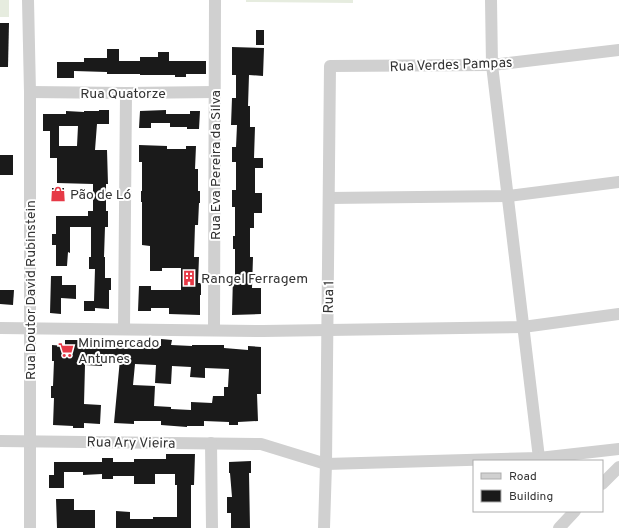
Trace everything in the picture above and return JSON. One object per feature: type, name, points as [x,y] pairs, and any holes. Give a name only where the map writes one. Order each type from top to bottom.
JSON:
[{"type":"street","name":"Rua Doutor David Rubinstein","points":[[28,0],[30,92],[30,528]]},
{"type":"street","name":"Rua Eva Pereira da Silva","points":[[214,330],[215,0]]},
{"type":"street","points":[[491,0],[492,65],[539,458]]},
{"type":"street","name":"Rua Verdes Pampas","points":[[330,66],[492,65],[619,50]]},
{"type":"street","name":"Rua 1","points":[[324,528],[330,66]]},
{"type":"street","name":"Rua Quatorze","points":[[30,92],[215,92]]},
{"type":"street","points":[[124,329],[126,93]]},
{"type":"street","points":[[329,198],[508,196],[619,182]]},
{"type":"street","points":[[0,328],[263,331],[523,327],[619,314]]},
{"type":"street","name":"Rua Ary Vieira","points":[[0,441],[261,444],[326,464],[539,458],[619,449]]},
{"type":"street","points":[[211,443],[212,528]]},
{"type":"street","points":[[603,483],[619,467]]},
{"type":"street","points":[[558,528],[574,512]]},
{"type":"shaded area","points":[[0,0],[9,0],[9,17],[0,17]]},
{"type":"shaded area","points":[[246,0],[353,0],[353,3],[246,2]]},
{"type":"building","points":[[0,23],[9,23],[8,67],[0,67]]},
{"type":"building","points":[[256,30],[264,30],[264,45],[256,45]]},
{"type":"building","points":[[232,47],[264,48],[263,76],[249,75],[248,106],[250,106],[250,127],[255,127],[254,158],[263,158],[263,168],[255,168],[255,193],[262,193],[262,213],[254,213],[254,228],[250,228],[250,257],[253,257],[252,288],[261,288],[261,314],[232,315],[233,276],[235,276],[235,249],[233,249],[233,236],[235,236],[235,207],[232,207],[232,190],[236,190],[236,162],[232,162],[232,147],[236,147],[237,125],[231,125],[232,98],[236,98],[236,75],[232,75]]},
{"type":"building","points":[[107,49],[119,49],[119,61],[140,61],[140,57],[158,57],[158,52],[169,52],[169,61],[206,61],[206,74],[186,74],[186,77],[175,77],[175,75],[107,74],[107,72],[74,71],[74,78],[57,78],[57,62],[84,62],[84,58],[107,58]]},
{"type":"building","points":[[109,110],[109,124],[97,124],[95,150],[107,150],[108,184],[106,184],[106,211],[108,211],[108,227],[105,227],[104,257],[105,278],[111,278],[111,290],[109,290],[109,309],[95,308],[95,311],[84,311],[84,301],[94,301],[95,269],[89,269],[89,257],[91,257],[91,227],[70,227],[70,253],[68,252],[67,266],[56,266],[56,245],[52,245],[52,234],[56,234],[56,216],[88,216],[88,211],[93,211],[93,184],[57,183],[57,158],[50,158],[50,131],[43,131],[43,114],[66,114],[66,111]],"holes":[[[59,126],[78,126],[77,146],[59,146]]]},
{"type":"building","points":[[166,110],[166,114],[190,114],[190,111],[200,111],[199,129],[170,127],[170,123],[151,123],[151,128],[139,128],[140,111]]},
{"type":"building","points":[[139,145],[167,146],[167,149],[186,149],[186,146],[196,146],[195,169],[198,169],[198,191],[200,191],[200,203],[198,225],[195,225],[194,257],[199,257],[198,283],[201,283],[200,315],[169,314],[169,308],[151,308],[151,311],[138,311],[139,286],[151,286],[151,290],[181,290],[181,268],[162,268],[162,271],[150,271],[150,246],[142,245],[142,162],[139,162]]},
{"type":"building","points":[[0,155],[13,155],[13,175],[0,175]]},
{"type":"building","name":"Pão de Ló","points":[[52,188],[64,188],[64,200],[52,200]]},
{"type":"building","points":[[51,276],[62,276],[62,285],[76,285],[76,299],[61,298],[61,314],[50,313]]},
{"type":"building","points":[[0,290],[14,290],[13,305],[0,304]]},
{"type":"building","points":[[161,339],[172,340],[171,345],[224,345],[224,348],[248,350],[248,346],[261,347],[261,394],[257,394],[258,421],[238,422],[238,425],[229,425],[229,422],[204,421],[204,426],[187,427],[161,425],[161,421],[134,421],[134,424],[114,423],[120,359],[102,358],[102,366],[85,365],[84,404],[101,405],[100,424],[84,423],[84,428],[53,425],[54,398],[51,398],[51,386],[53,386],[54,361],[52,361],[52,345],[65,346],[65,340],[80,340],[80,346],[104,345],[118,346],[118,348],[138,349],[139,346],[161,346]],"holes":[[[135,364],[156,365],[155,383],[171,384],[172,366],[191,367],[190,377],[205,378],[205,368],[229,369],[228,387],[224,387],[224,396],[213,396],[212,403],[191,402],[191,410],[154,406],[155,386],[133,385]]]},
{"type":"building","points":[[166,454],[195,454],[194,485],[191,485],[191,528],[116,528],[116,511],[130,512],[130,519],[177,517],[177,485],[175,485],[175,474],[155,474],[155,484],[134,484],[134,476],[113,476],[113,479],[102,479],[102,474],[83,475],[83,472],[64,472],[64,488],[49,488],[49,475],[54,475],[54,462],[102,462],[102,458],[113,458],[113,462],[134,462],[134,459],[166,459]]},
{"type":"building","points":[[251,461],[251,473],[249,473],[250,528],[231,528],[231,513],[227,513],[227,497],[232,497],[229,462]]},
{"type":"building","points":[[56,499],[74,499],[74,510],[95,510],[95,528],[57,528]]},
{"type":"place","name":"Pão de Ló","points":[[58,194]]},
{"type":"place","name":"Rangel Ferragem","points":[[189,278]]},
{"type":"place","name":"Minimercado Antunes","points":[[66,350]]}]
